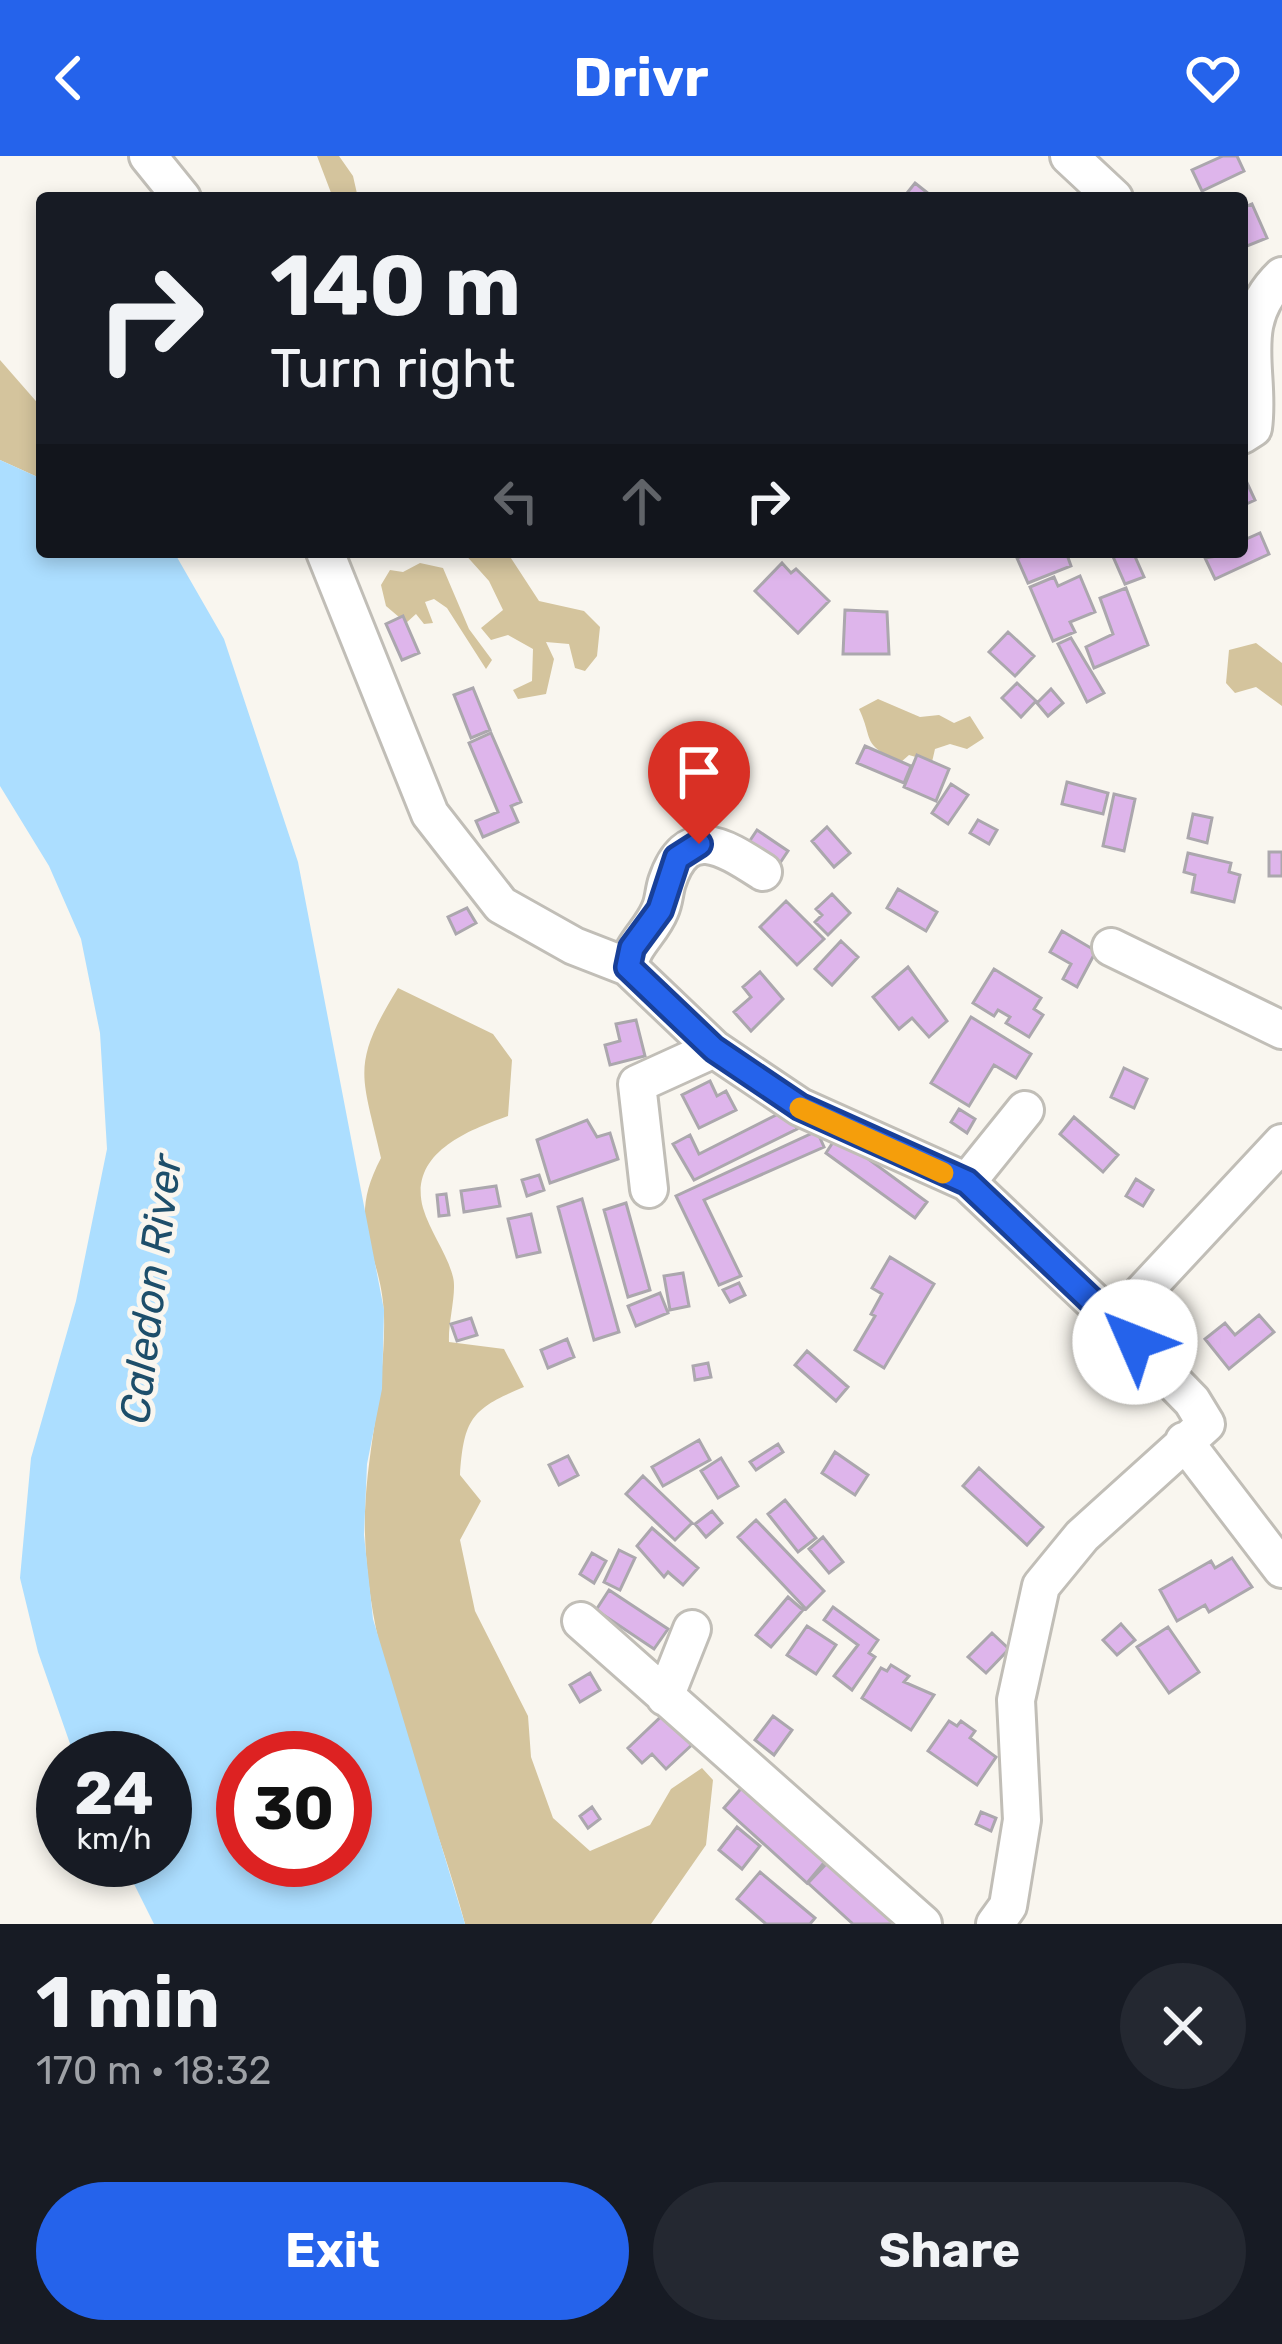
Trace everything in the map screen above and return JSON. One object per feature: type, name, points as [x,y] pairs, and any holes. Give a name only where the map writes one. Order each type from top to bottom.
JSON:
[{"type":"street","points":[[148,156],[177,192]]},
{"type":"street","points":[[1069,156],[1108,192]]},
{"type":"street","points":[[1248,431],[1255,412],[1248,365],[1262,289]]},
{"type":"street","points":[[327,558],[430,814],[501,905],[574,946],[628,967],[714,1049],[800,1107],[967,1182],[1115,1322],[1192,1401],[1206,1424],[1082,1536],[1041,1586],[1016,1700],[1022,1820],[1008,1906],[995,1924]]},
{"type":"street","points":[[628,967],[632,948],[660,910],[677,858],[699,844],[721,846],[763,872]]},
{"type":"street","points":[[1111,947],[1282,1030]]},
{"type":"street","points":[[649,1189],[637,1084],[714,1049]]},
{"type":"street","points":[[967,1182],[1024,1110]]},
{"type":"street","points":[[1115,1322],[1282,1142]]},
{"type":"street","points":[[1184,1441],[1282,1568]]},
{"type":"street","points":[[580,1622],[923,1924]]},
{"type":"street","points":[[665,1697],[692,1629]]},
{"type":"shaded area","points":[[317,156],[339,156],[353,176],[357,192],[331,192]]},
{"type":"shaded area","points":[[0,360],[36,401],[36,476],[0,460]]},
{"type":"shaded area","points":[[468,558],[511,558],[539,601],[584,611],[600,627],[597,656],[585,671],[575,668],[569,644],[546,642],[554,659],[546,694],[518,699],[513,690],[532,681],[533,649],[508,635],[491,640],[481,628],[503,610],[489,581]]},
{"type":"shaded area","points":[[420,563],[443,568],[469,629],[492,660],[486,669],[447,608],[434,599],[425,602],[433,623],[424,624],[416,614],[406,623],[386,606],[381,585],[390,570],[403,572]]},
{"type":"shaded area","points":[[1256,643],[1282,663],[1282,706],[1256,687],[1235,693],[1226,683],[1229,650]]},
{"type":"shaded area","points":[[878,699],[920,717],[939,715],[954,723],[970,716],[984,738],[967,749],[950,744],[935,749],[932,762],[909,755],[901,762],[879,750],[868,735],[859,709]]},
{"type":"shaded area","points":[[398,988],[493,1034],[512,1060],[508,1116],[445,1147],[424,1172],[421,1189],[426,1217],[453,1277],[449,1342],[504,1349],[524,1387],[482,1409],[468,1428],[460,1475],[481,1501],[460,1540],[475,1611],[528,1716],[531,1757],[553,1818],[590,1851],[650,1825],[671,1789],[702,1768],[713,1780],[706,1845],[651,1924],[465,1924],[389,1683],[377,1634],[365,1534],[384,1316],[365,1221],[370,1182],[381,1158],[364,1071],[372,1036]]},
{"type":"water","name":"Caledon River","points":[[0,460],[36,476],[36,558],[177,558],[224,639],[298,862],[384,1310],[382,1389],[367,1464],[364,1535],[373,1619],[465,1924],[154,1924],[136,1887],[192,1887],[192,1731],[66,1731],[38,1652],[20,1578],[31,1458],[76,1301],[107,1149],[100,1033],[81,939],[49,866],[0,786]]},
{"type":"building","points":[[1223,156],[1237,156],[1244,171],[1202,191],[1192,170]]},
{"type":"building","points":[[1252,204],[1267,238],[1248,246],[1248,206]]},
{"type":"building","points":[[1260,533],[1269,554],[1215,579],[1205,558],[1248,558],[1248,538]]},
{"type":"building","points":[[1017,558],[1068,558],[1071,566],[1028,583]]},
{"type":"building","points":[[1114,558],[1136,558],[1144,577],[1125,584]]},
{"type":"building","points":[[782,563],[791,573],[796,569],[829,601],[798,633],[755,591]]},
{"type":"building","points":[[1080,576],[1095,612],[1070,622],[1075,632],[1053,641],[1030,587],[1054,577],[1058,586]]},
{"type":"building","points":[[1126,588],[1148,645],[1094,668],[1086,647],[1113,634],[1100,598]]},
{"type":"building","points":[[845,610],[887,612],[889,654],[843,654]]},
{"type":"building","points":[[403,616],[419,653],[402,660],[386,624]]},
{"type":"building","points":[[1008,632],[1034,656],[1015,676],[989,652]]},
{"type":"building","points":[[1071,638],[1104,693],[1087,702],[1058,644]]},
{"type":"building","points":[[1017,683],[1036,701],[1021,717],[1002,698]]},
{"type":"building","points":[[473,688],[490,730],[471,738],[454,695]]},
{"type":"building","points":[[1051,689],[1063,703],[1048,716],[1037,703]]},
{"type":"building","points":[[491,733],[521,802],[511,806],[518,822],[483,837],[476,821],[498,812],[469,743]]},
{"type":"building","points":[[865,746],[911,766],[904,783],[857,763]]},
{"type":"building","points":[[917,755],[949,769],[936,801],[904,787]]},
{"type":"building","points":[[1067,782],[1108,793],[1103,814],[1062,804]]},
{"type":"building","points":[[951,784],[968,795],[948,824],[932,813]]},
{"type":"building","points":[[1114,794],[1135,799],[1124,851],[1103,846]]},
{"type":"building","points":[[700,814],[713,823],[706,833],[693,823]]},
{"type":"building","points":[[1193,814],[1212,818],[1207,843],[1188,838]]},
{"type":"building","points":[[978,820],[997,830],[989,844],[970,833]]},
{"type":"building","points":[[827,827],[850,853],[834,867],[812,841]]},
{"type":"building","points":[[757,830],[788,851],[778,866],[747,845]]},
{"type":"building","points":[[1269,852],[1282,852],[1282,876],[1269,876]]},
{"type":"building","points":[[1188,853],[1231,863],[1229,872],[1240,875],[1234,902],[1192,892],[1195,875],[1184,872]]},
{"type":"building","points":[[898,889],[937,912],[926,931],[887,908]]},
{"type":"building","points":[[832,894],[850,913],[828,935],[815,922],[822,915],[816,909]]},
{"type":"building","points":[[786,901],[824,939],[797,965],[760,927]]},
{"type":"building","points":[[467,908],[476,923],[456,934],[448,917]]},
{"type":"building","points":[[1062,931],[1096,951],[1077,987],[1063,979],[1071,964],[1050,952]]},
{"type":"building","points":[[841,941],[858,957],[832,985],[815,969]]},
{"type":"building","points":[[908,967],[947,1021],[929,1037],[912,1018],[899,1029],[873,997]]},
{"type":"building","points":[[994,969],[1041,998],[1034,1009],[1043,1015],[1029,1037],[1006,1023],[1010,1017],[998,1010],[994,1016],[973,1003]]},
{"type":"building","points":[[760,972],[783,999],[751,1031],[734,1012],[751,997],[743,987]]},
{"type":"building","points":[[971,1017],[1031,1054],[1016,1078],[994,1065],[969,1106],[931,1083]]},
{"type":"building","points":[[636,1020],[645,1056],[610,1065],[605,1045],[620,1041],[616,1024]]},
{"type":"building","points":[[1124,1068],[1147,1079],[1134,1108],[1111,1097]]},
{"type":"building","points":[[710,1081],[717,1096],[726,1091],[736,1110],[699,1128],[682,1095]]},
{"type":"building","points":[[788,1109],[797,1129],[694,1180],[673,1144],[690,1135],[699,1154]]},
{"type":"building","points":[[959,1109],[975,1119],[967,1133],[951,1122]]},
{"type":"building","points":[[1074,1117],[1118,1155],[1103,1172],[1060,1134]]},
{"type":"building","points":[[587,1120],[597,1137],[610,1133],[618,1159],[550,1183],[537,1140]]},
{"type":"building","points":[[817,1131],[824,1147],[704,1200],[741,1276],[719,1285],[676,1196]]},
{"type":"building","points":[[837,1136],[927,1202],[915,1218],[826,1153]]},
{"type":"building","points":[[539,1175],[544,1190],[527,1196],[522,1180]]},
{"type":"building","points":[[1136,1179],[1153,1190],[1143,1206],[1126,1196]]},
{"type":"building","points":[[496,1186],[500,1206],[464,1212],[461,1191]]},
{"type":"building","points":[[446,1194],[449,1215],[439,1216],[437,1195]]},
{"type":"building","points":[[582,1199],[619,1332],[594,1340],[558,1207]]},
{"type":"building","points":[[626,1203],[650,1290],[628,1297],[604,1210]]},
{"type":"building","points":[[531,1214],[540,1252],[517,1257],[508,1219]]},
{"type":"building","points":[[890,1257],[934,1284],[884,1368],[855,1350],[875,1316],[871,1314],[882,1294],[872,1288]]},
{"type":"building","points":[[683,1273],[689,1306],[670,1310],[664,1276]]},
{"type":"building","points":[[739,1283],[745,1295],[730,1302],[723,1290]]},
{"type":"building","points":[[660,1293],[668,1313],[636,1326],[628,1306]]},
{"type":"building","points":[[1259,1315],[1274,1332],[1229,1369],[1205,1339],[1225,1323],[1235,1335]]},
{"type":"building","points":[[471,1318],[477,1335],[457,1341],[451,1324]]},
{"type":"building","points":[[567,1339],[574,1357],[548,1368],[541,1350]]},
{"type":"building","points":[[807,1351],[848,1387],[836,1401],[795,1365]]},
{"type":"building","points":[[708,1363],[711,1377],[695,1380],[693,1366]]},
{"type":"building","points":[[699,1440],[710,1460],[663,1486],[652,1467]]},
{"type":"building","points":[[778,1444],[783,1452],[756,1470],[750,1462]]},
{"type":"building","points":[[835,1452],[868,1475],[855,1495],[822,1473]]},
{"type":"building","points":[[568,1456],[578,1475],[559,1485],[549,1465]]},
{"type":"building","points":[[721,1458],[738,1486],[718,1498],[701,1471]]},
{"type":"building","points":[[979,1468],[1043,1527],[1027,1545],[963,1486]]},
{"type":"building","points":[[643,1476],[692,1523],[675,1540],[626,1494]]},
{"type":"building","points":[[785,1500],[816,1538],[798,1552],[768,1514]]},
{"type":"building","points":[[712,1511],[722,1523],[706,1537],[695,1524]]},
{"type":"building","points":[[756,1520],[824,1591],[806,1609],[738,1537]]},
{"type":"building","points":[[652,1528],[698,1568],[683,1585],[668,1572],[664,1577],[637,1546]]},
{"type":"building","points":[[823,1537],[843,1562],[829,1573],[809,1549]]},
{"type":"building","points":[[619,1550],[635,1558],[620,1590],[604,1582]]},
{"type":"building","points":[[592,1553],[606,1561],[594,1583],[580,1574]]},
{"type":"building","points":[[1232,1558],[1252,1587],[1209,1612],[1205,1605],[1177,1621],[1160,1590],[1211,1561],[1215,1568]]},
{"type":"building","points":[[609,1590],[668,1629],[654,1649],[596,1610]]},
{"type":"building","points":[[788,1597],[803,1610],[771,1647],[756,1635]]},
{"type":"building","points":[[833,1607],[878,1640],[869,1653],[875,1657],[852,1690],[834,1676],[858,1645],[824,1620]]},
{"type":"building","points":[[1121,1624],[1135,1640],[1117,1655],[1103,1640]]},
{"type":"building","points":[[807,1626],[836,1645],[816,1674],[787,1655]]},
{"type":"building","points":[[1168,1627],[1199,1672],[1169,1693],[1137,1647]]},
{"type":"building","points":[[992,1633],[1009,1649],[986,1673],[968,1657]]},
{"type":"building","points":[[891,1665],[909,1676],[904,1682],[934,1695],[911,1730],[862,1698],[881,1668],[887,1671]]},
{"type":"building","points":[[590,1673],[600,1690],[580,1702],[570,1685]]},
{"type":"building","points":[[668,1710],[696,1741],[666,1769],[652,1754],[642,1763],[628,1748]]},
{"type":"building","points":[[773,1716],[792,1730],[774,1755],[755,1740]]},
{"type":"building","points":[[949,1721],[957,1726],[961,1721],[975,1731],[970,1738],[996,1757],[977,1785],[928,1751]]},
{"type":"building","points":[[746,1783],[828,1858],[807,1883],[724,1808]]},
{"type":"building","points":[[592,1807],[600,1819],[588,1828],[580,1816]]},
{"type":"building","points":[[981,1812],[996,1818],[991,1831],[976,1824]]},
{"type":"building","points":[[737,1827],[760,1846],[742,1869],[719,1850]]},
{"type":"building","points":[[830,1860],[900,1924],[853,1924],[808,1883]]},
{"type":"building","points":[[760,1872],[815,1918],[810,1924],[766,1924],[737,1899]]},
{"type":"slow traffic","points":[[800,1108],[943,1173]]},
{"type":"route","points":[[699,844],[677,858],[660,910],[632,948],[628,967],[714,1049],[800,1107],[967,1182],[1135,1342]]}]
